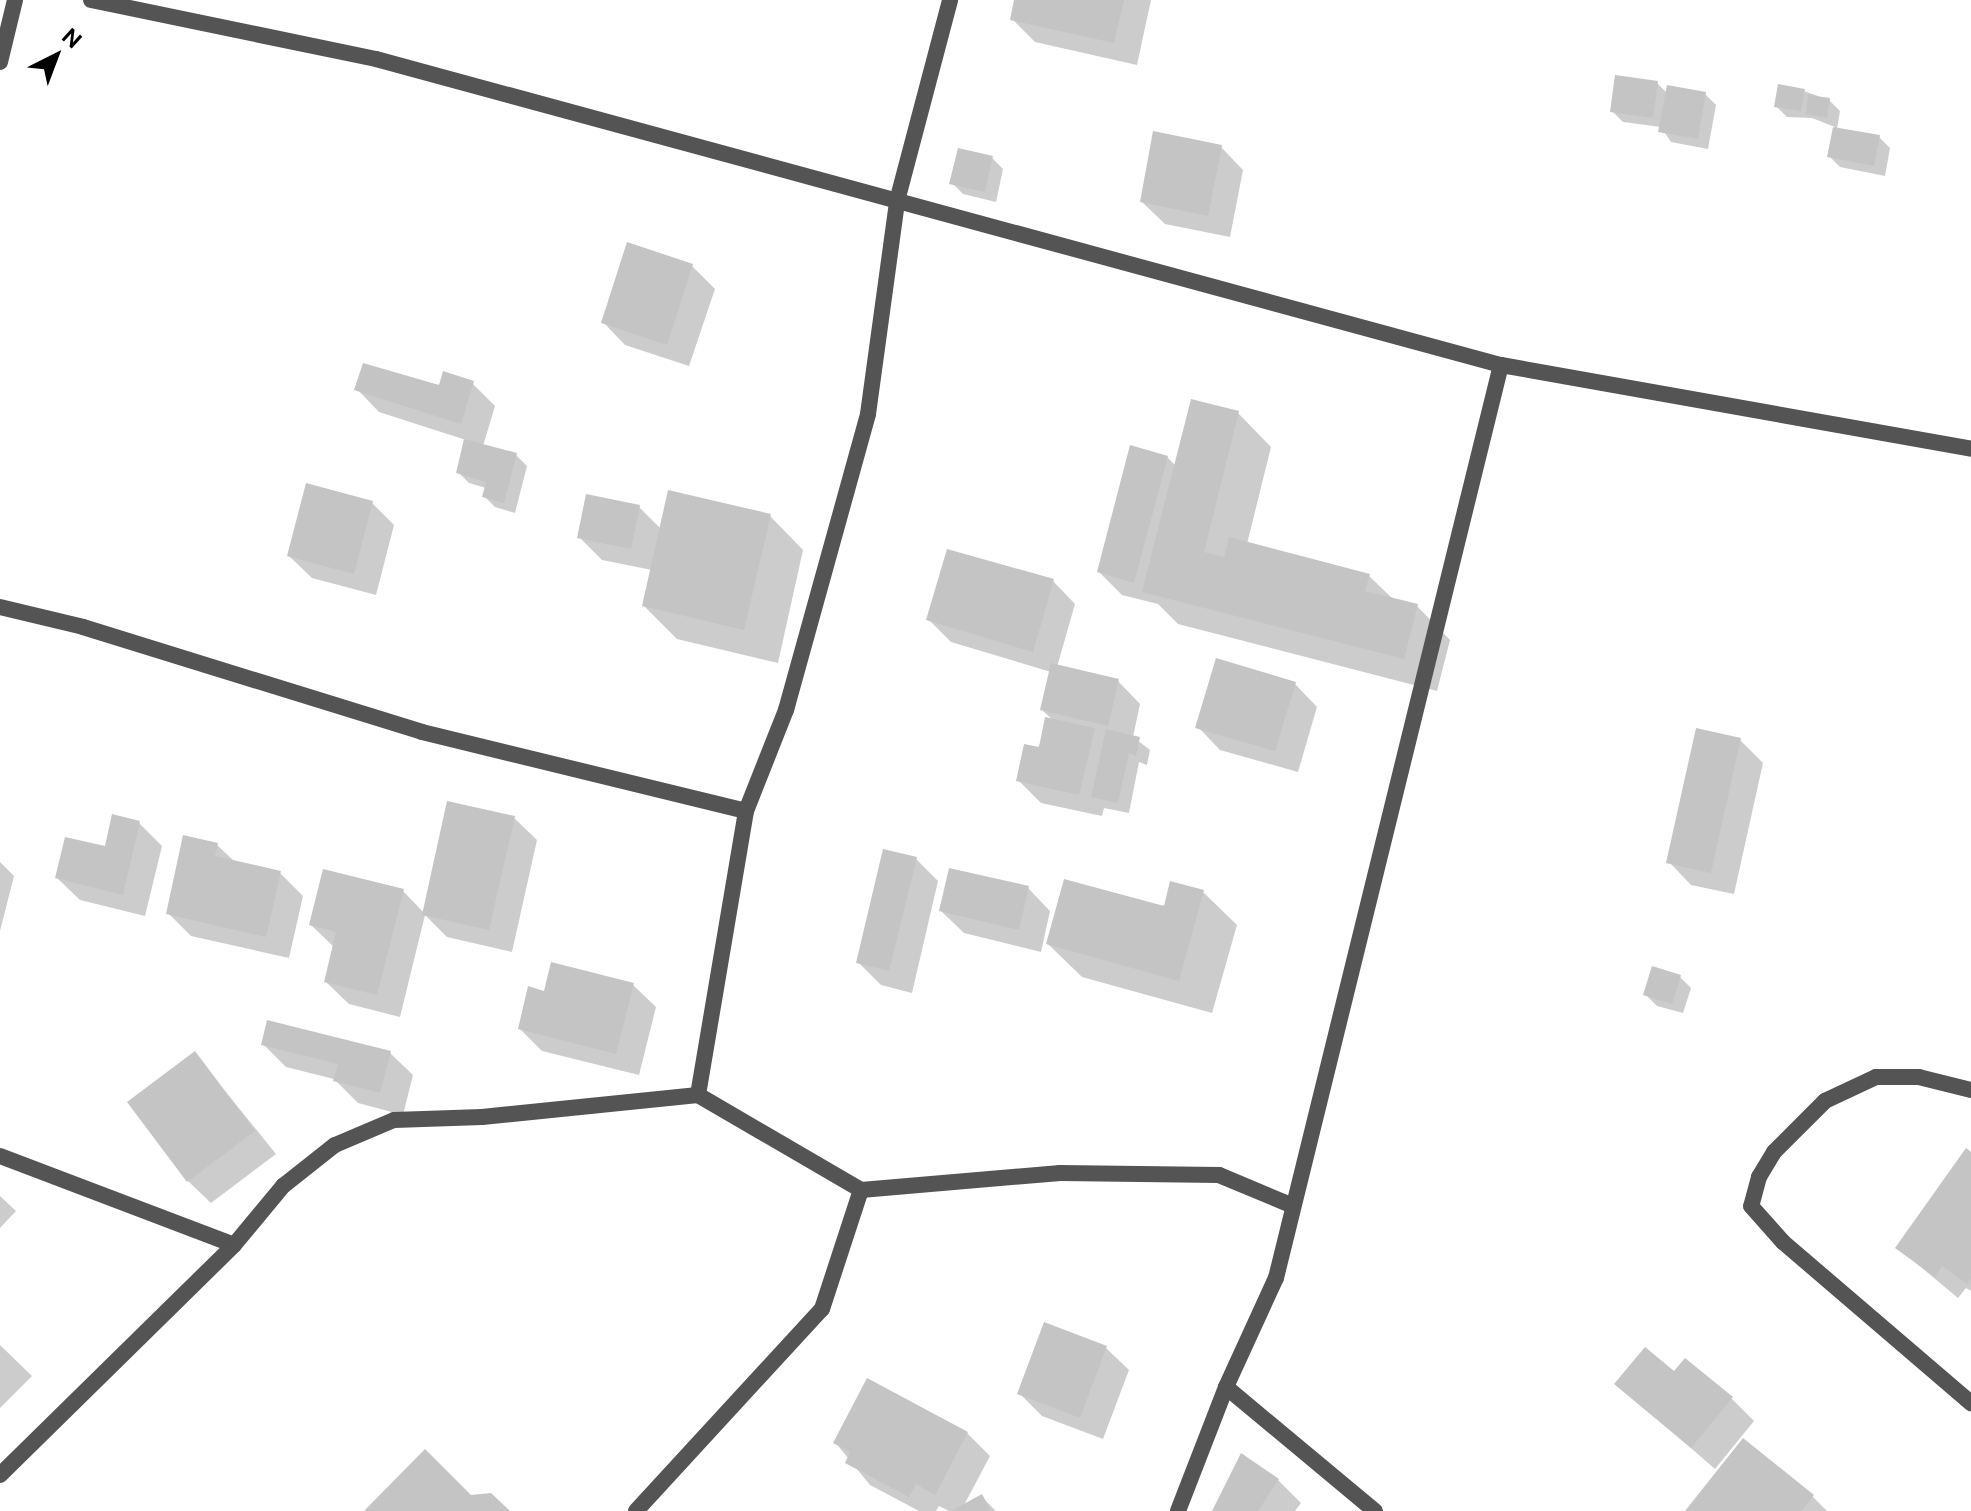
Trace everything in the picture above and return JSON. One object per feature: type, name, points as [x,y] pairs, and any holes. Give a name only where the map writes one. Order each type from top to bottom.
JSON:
[{"type":"street","points":[[0,62],[6,16],[15,0]]},
{"type":"street","points":[[91,0],[376,59],[1501,365],[1971,449]]},
{"type":"street","points":[[698,1095],[746,811],[786,710],[868,414],[897,201],[950,0]]},
{"type":"street","points":[[1178,1511],[1226,1387],[1276,1278],[1501,365]]},
{"type":"street","points":[[0,607],[83,627],[422,732],[746,811]]},
{"type":"street","points":[[1971,1090],[1919,1077],[1876,1077],[1825,1101],[1774,1152],[1759,1177],[1751,1206],[1783,1242],[1971,1403]]},
{"type":"street","points":[[0,1475],[234,1245],[283,1186],[335,1145],[394,1120],[482,1117],[698,1095],[861,1190],[1060,1173],[1219,1175],[1293,1206]]},
{"type":"street","points":[[0,1156],[234,1245]]},
{"type":"street","points":[[636,1511],[822,1309],[861,1190]]},
{"type":"street","points":[[1226,1387],[1375,1511]]},
{"type":"building","points":[[1014,0],[1124,0],[1114,43],[1010,20]]},
{"type":"building","points":[[1615,75],[1658,81],[1653,118],[1610,112]]},
{"type":"building","points":[[1778,84],[1805,89],[1801,111],[1774,107]]},
{"type":"building","points":[[1667,85],[1706,92],[1698,139],[1658,132]]},
{"type":"building","points":[[1808,95],[1830,98],[1827,118],[1806,114]]},
{"type":"building","points":[[1833,127],[1880,135],[1874,166],[1827,157]]},
{"type":"building","points":[[1153,131],[1222,145],[1208,216],[1140,202]]},
{"type":"building","points":[[958,148],[993,156],[985,192],[949,184]]},
{"type":"building","points":[[627,242],[693,264],[667,345],[601,323]]},
{"type":"building","points":[[363,363],[439,385],[443,371],[474,381],[461,424],[354,390]]},
{"type":"building","points":[[1191,399],[1239,411],[1204,552],[1224,557],[1229,537],[1370,574],[1365,591],[1418,604],[1404,659],[1142,592]]},
{"type":"building","points":[[464,439],[517,453],[504,503],[482,497],[486,482],[456,473]]},
{"type":"building","points":[[1130,445],[1168,456],[1134,583],[1097,572]]},
{"type":"building","points":[[306,483],[373,501],[354,574],[287,556]]},
{"type":"building","points":[[668,490],[771,514],[744,630],[642,606]]},
{"type":"building","points":[[586,494],[640,505],[631,549],[577,538]]},
{"type":"building","points":[[947,549],[1054,579],[1033,652],[926,620]]},
{"type":"building","points":[[1216,658],[1296,682],[1275,751],[1195,728]]},
{"type":"building","points":[[1051,663],[1119,679],[1108,726],[1040,710]]},
{"type":"building","points":[[1045,717],[1095,728],[1079,795],[1016,781],[1024,744],[1039,747]]},
{"type":"building","points":[[1696,728],[1741,738],[1711,873],[1666,863]]},
{"type":"building","points":[[1106,729],[1140,737],[1136,756],[1129,753],[1118,803],[1091,797]]},
{"type":"building","points":[[447,801],[515,816],[489,930],[422,915]]},
{"type":"building","points":[[112,814],[140,821],[123,895],[55,878],[65,837],[105,846]]},
{"type":"building","points":[[183,835],[218,843],[215,856],[281,871],[266,937],[166,914]]},
{"type":"building","points":[[883,849],[917,857],[889,971],[856,963]]},
{"type":"building","points":[[949,868],[1029,886],[1019,930],[939,911]]},
{"type":"building","points":[[323,869],[404,889],[377,995],[324,982],[336,932],[309,925]]},
{"type":"building","points":[[1064,879],[1164,906],[1170,881],[1204,890],[1179,981],[1046,944]]},
{"type":"building","points":[[551,962],[634,983],[616,1054],[518,1029],[528,986],[544,991]]},
{"type":"building","points":[[1652,966],[1681,975],[1672,1004],[1643,995]]},
{"type":"building","points":[[267,1020],[391,1051],[380,1093],[333,1081],[338,1064],[261,1045]]},
{"type":"building","points":[[195,1051],[255,1131],[187,1182],[127,1102]]},
{"type":"building","points":[[1966,1148],[1971,1152],[1971,1278],[1967,1284],[1942,1266],[1935,1277],[1895,1248]]},
{"type":"building","points":[[1044,1322],[1107,1346],[1080,1418],[1017,1394]]},
{"type":"building","points":[[1645,1347],[1674,1371],[1685,1358],[1733,1397],[1691,1448],[1614,1384]]},
{"type":"building","points":[[867,1378],[968,1432],[935,1495],[916,1484],[909,1497],[845,1463],[850,1452],[833,1443]]},
{"type":"building","points":[[1743,1438],[1814,1495],[1801,1511],[1685,1511]]},
{"type":"building","points":[[425,1449],[471,1495],[491,1493],[510,1511],[364,1511]]},
{"type":"building","points":[[1241,1453],[1279,1479],[1258,1511],[1212,1511]]},
{"type":"building","points":[[982,1494],[991,1511],[951,1511]]}]
